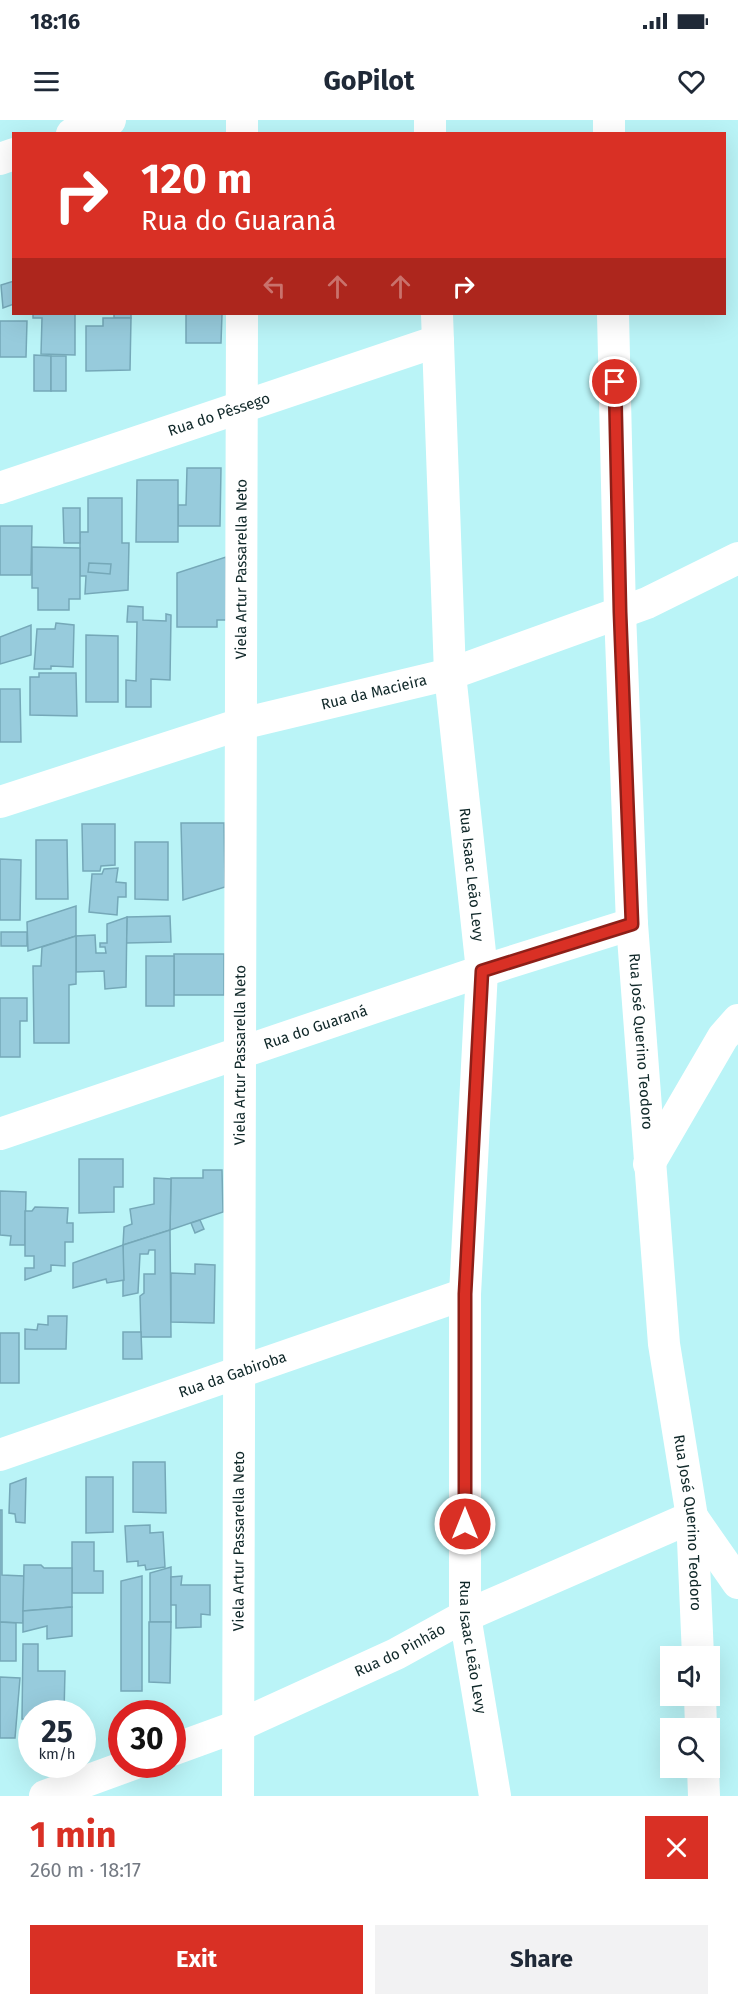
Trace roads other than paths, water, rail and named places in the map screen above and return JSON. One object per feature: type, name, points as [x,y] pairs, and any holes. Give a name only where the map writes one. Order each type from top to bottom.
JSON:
[{"type":"street","points":[[77,132],[110,120]]},
{"type":"street","name":"Viela Artur Passarella Neto","points":[[238,1796],[242,315]]},
{"type":"street","name":"Rua José Querino Teodoro","points":[[613,315],[620,612],[632,924],[664,1344],[692,1517],[698,1646]]},
{"type":"street","name":"Rua do Pêssego","points":[[0,488],[242,406],[437,327]]},
{"type":"street","name":"Rua Isaac Leão Levy","points":[[437,327],[450,674],[482,971],[465,1294],[465,1616],[495,1796]]},
{"type":"street","name":"Rua da Macieira","points":[[0,802],[241,724],[450,674],[647,603],[738,558]]},
{"type":"street","name":"Rua do Guaraná","points":[[0,1134],[482,971],[632,924]]},
{"type":"street","points":[[649,1164],[723,1037],[738,1020]]},
{"type":"street","name":"Rua da Gabiroba","points":[[0,1455],[465,1294]]},
{"type":"street","points":[[692,1517],[738,1583]]},
{"type":"street","name":"Rua do Pinhão","points":[[186,1745],[238,1726],[396,1654],[465,1616],[692,1517]]},
{"type":"street","points":[[45,1796],[108,1773]]},
{"type":"street","points":[[703,1778],[704,1796]]}]
